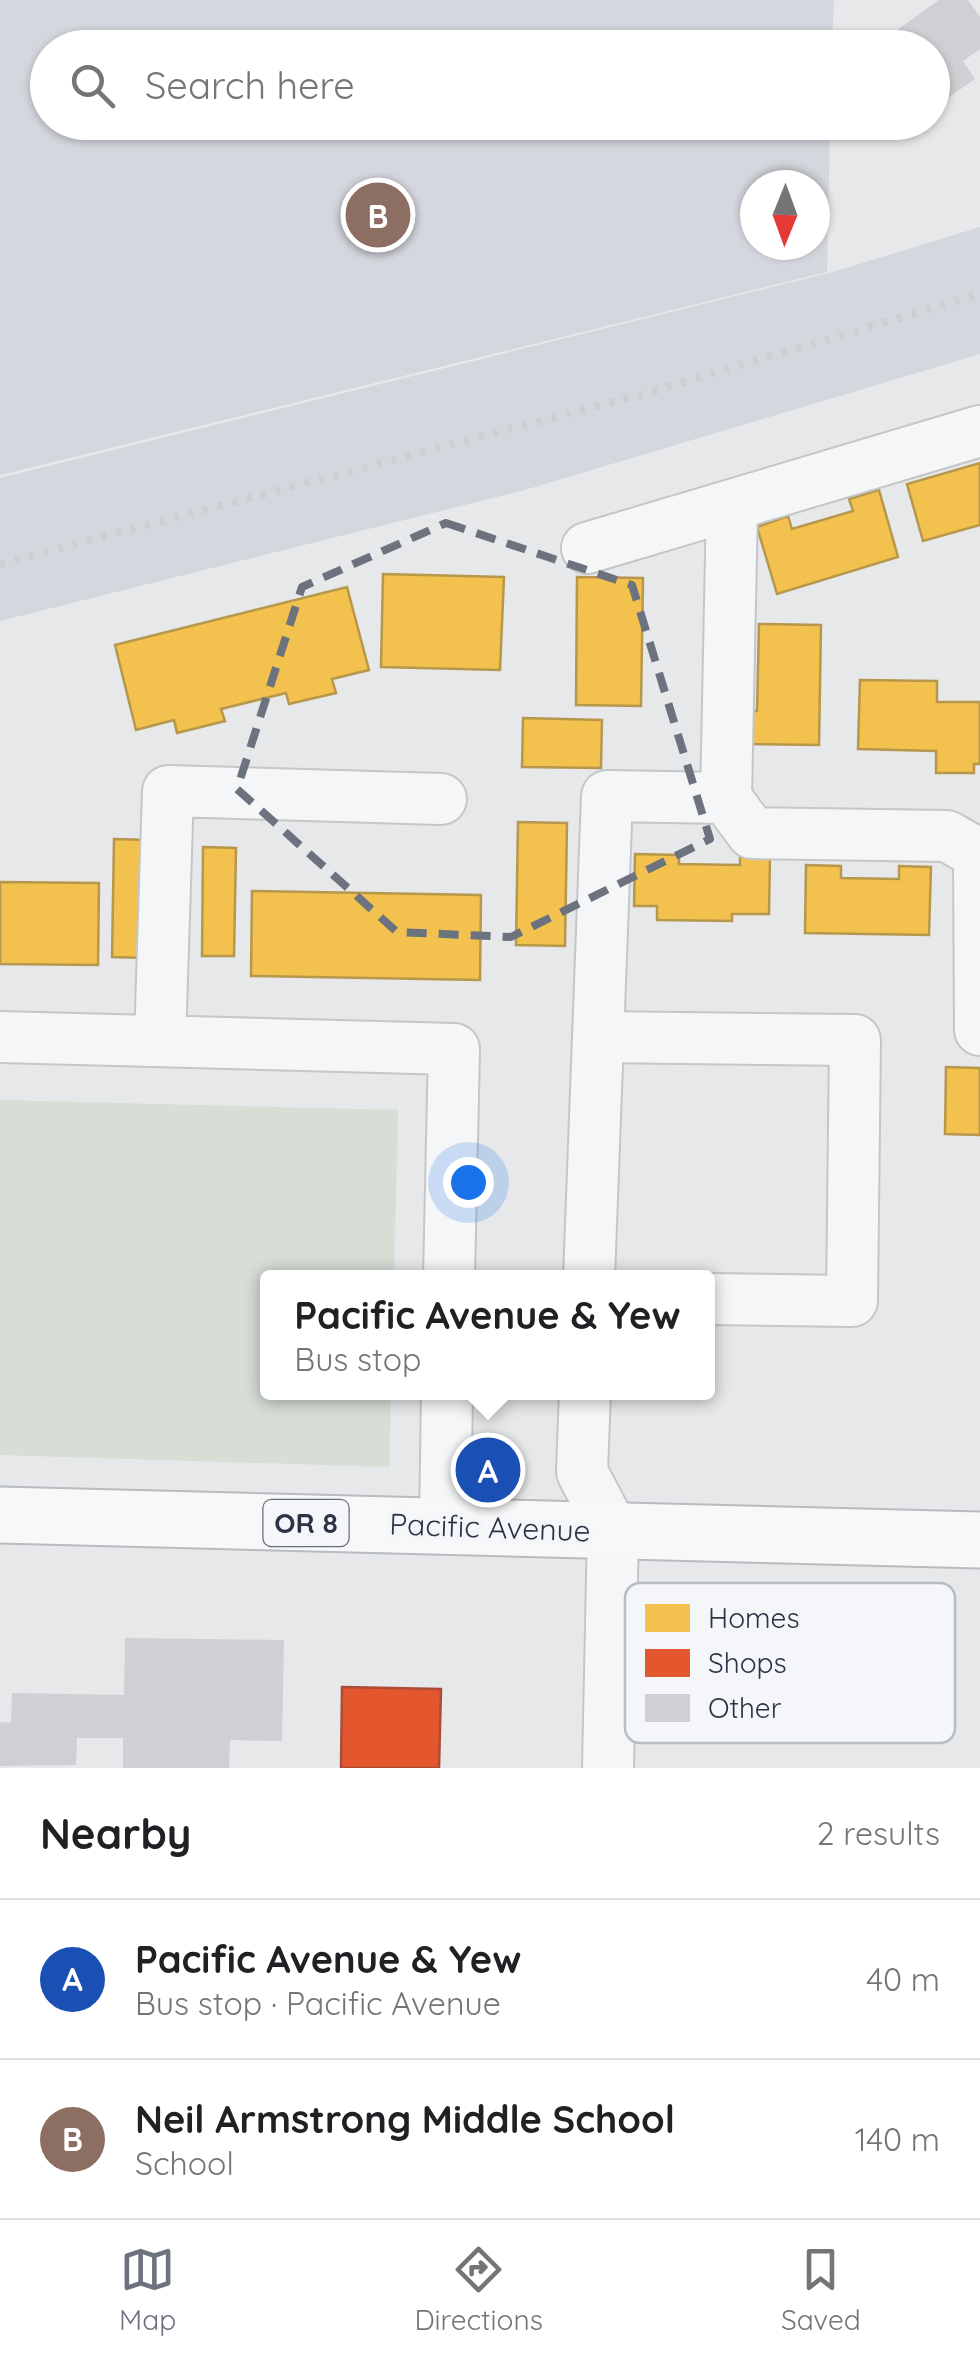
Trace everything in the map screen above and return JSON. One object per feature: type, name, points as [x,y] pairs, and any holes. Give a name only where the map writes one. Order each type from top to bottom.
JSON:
[{"type":"highway","name":"Pacific Avenue","points":[[0,1515],[980,1540]]},
{"type":"street","points":[[588,548],[980,432]]},
{"type":"street","points":[[732,506],[726,798],[752,833],[947,836],[978,854],[980,1030]]},
{"type":"street","points":[[160,1041],[168,791],[441,799]]},
{"type":"street","points":[[589,1270],[607,796],[726,798]]},
{"type":"street","points":[[0,1037],[454,1050],[449,1270]]},
{"type":"street","points":[[598,1038],[855,1040],[852,1301],[715,1299]]},
{"type":"street","points":[[445,1527],[447,1400]]},
{"type":"street","points":[[585,1400],[582,1472],[613,1531],[608,1768]]},
{"type":"highlighted area","points":[[446,523],[632,585],[710,839],[511,937],[397,932],[237,789],[302,587]]},
{"type":"shaded area","points":[[0,0],[834,0],[833,30],[30,30],[30,140],[830,140],[829,170],[740,170],[740,260],[827,260],[827,272],[0,475]]},
{"type":"shaded area","points":[[980,227],[980,354],[525,490],[0,621],[0,478],[833,272]]},
{"type":"shaded area","points":[[0,1100],[398,1110],[394,1270],[260,1270],[260,1400],[391,1400],[389,1467],[0,1455]]},
{"type":"building: Homes","points":[[980,463],[980,525],[923,541],[907,484]]},
{"type":"building: Homes","points":[[879,490],[898,557],[777,594],[757,527],[788,516],[792,529],[853,511],[849,499]]},
{"type":"building: Homes","points":[[383,574],[504,577],[500,670],[381,667]]},
{"type":"building: Homes","points":[[577,577],[643,578],[641,706],[576,705]]},
{"type":"building: Homes","points":[[347,587],[369,670],[332,679],[336,693],[289,704],[286,693],[221,709],[225,721],[177,733],[174,720],[136,730],[115,645]]},
{"type":"building: Homes","points":[[759,624],[821,625],[819,745],[748,744],[749,711],[757,711]]},
{"type":"building: Homes","points":[[860,680],[937,681],[937,702],[980,702],[980,764],[974,764],[974,773],[936,773],[936,751],[858,749]]},
{"type":"building: Homes","points":[[523,718],[602,720],[601,768],[522,767]]},
{"type":"building: Homes","points":[[518,822],[567,823],[565,946],[516,945]]},
{"type":"building: Homes","points":[[114,839],[149,840],[147,958],[112,957]]},
{"type":"building: Homes","points":[[203,847],[236,848],[234,956],[202,956]]},
{"type":"building: Homes","points":[[635,854],[679,855],[679,864],[740,865],[740,855],[770,855],[769,914],[732,914],[732,921],[657,920],[657,906],[634,906]]},
{"type":"building: Homes","points":[[806,865],[841,866],[841,878],[899,879],[899,866],[931,867],[929,935],[805,933]]},
{"type":"building: Homes","points":[[0,882],[99,883],[98,965],[0,964]]},
{"type":"building: Homes","points":[[252,891],[481,895],[480,980],[251,976]]},
{"type":"building: Homes","points":[[946,1067],[980,1068],[980,1135],[945,1134]]},
{"type":"building: Shops","points":[[342,1687],[441,1689],[439,1768],[341,1768]]},
{"type":"building: Other","points":[[939,0],[968,0],[980,17],[980,49],[963,61],[975,79],[950,96],[950,30],[897,30]]},
{"type":"building: Other","points":[[125,1638],[284,1640],[282,1741],[230,1740],[229,1768],[123,1768],[123,1738],[77,1738],[76,1765],[0,1766],[0,1722],[11,1723],[12,1693],[124,1695]]},
{"type":"railway","points":[[0,564],[650,392],[980,294]]},
{"type":"place","name":"Neil Armstrong Middle School","points":[[378,215]]},
{"type":"place","name":"Pacific Avenue & Yew","points":[[488,1470]]}]
